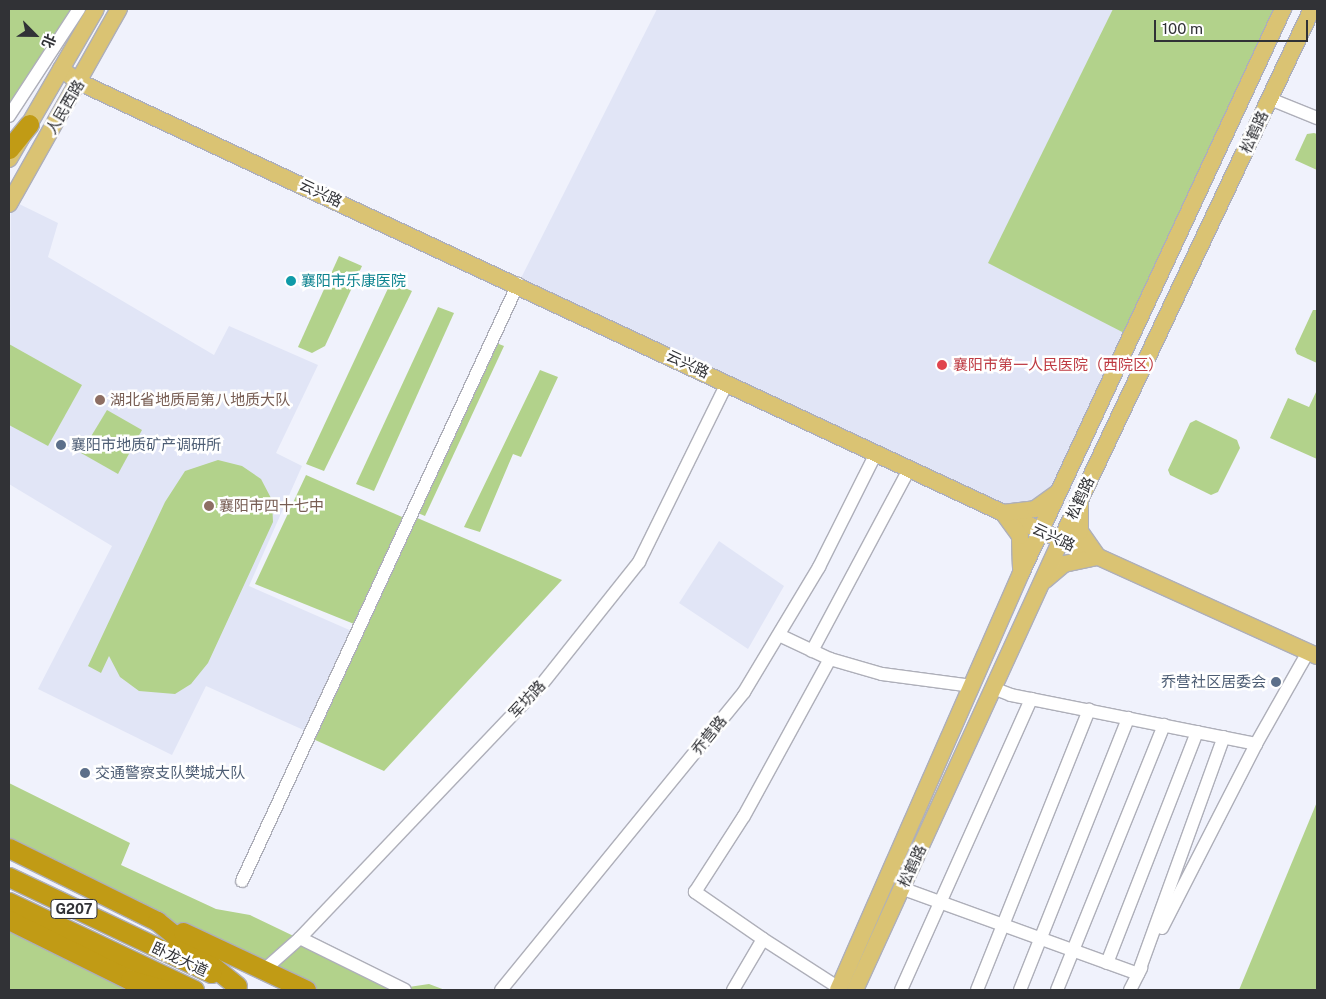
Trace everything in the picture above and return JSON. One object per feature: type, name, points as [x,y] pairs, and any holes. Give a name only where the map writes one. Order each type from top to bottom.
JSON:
[{"type":"highway","points":[[9,149],[29,124]]},
{"type":"highway","points":[[9,848],[157,921],[306,990]]},
{"type":"highway","name":"卧龙大道","points":[[9,877],[242,988]]},
{"type":"highway","name":"卧龙大道","points":[[9,902],[194,990]]},
{"type":"highway","points":[[9,920],[137,985],[167,990]]},
{"type":"highway","points":[[157,921],[242,988]]},
{"type":"main road","name":"人民西路","points":[[9,159],[96,9]]},
{"type":"main road","name":"人民西路","points":[[9,204],[80,82],[119,9]]},
{"type":"main road","name":"松鹤路","points":[[837,988],[1021,573],[1283,9]]},
{"type":"main road","name":"松鹤路","points":[[837,988],[901,888],[1041,582],[1312,9]]},
{"type":"main road","name":"云兴路","points":[[61,69],[80,82],[518,284],[1041,531],[1313,654]]},
{"type":"main road","points":[[1003,513],[1036,510],[1059,492]]},
{"type":"main road","points":[[1041,582],[1064,564],[1098,557],[1080,531],[1080,499]]},
{"type":"main road","points":[[1003,513],[1020,536],[1021,573]]},
{"type":"street","points":[[9,116],[79,9]]},
{"type":"street","points":[[1270,99],[1317,118]]},
{"type":"street","points":[[9,141],[29,124]]},
{"type":"street","points":[[242,881],[518,284]]},
{"type":"street","name":"军坊路","points":[[264,970],[300,938],[542,684],[639,562],[727,383]]},
{"type":"street","name":"乔营路","points":[[501,990],[744,692],[819,567],[876,453]]},
{"type":"street","points":[[812,651],[910,469]]},
{"type":"street","points":[[779,635],[830,659],[882,674],[972,686]]},
{"type":"street","points":[[1130,990],[1256,744],[1313,654]]},
{"type":"street","points":[[830,659],[744,816],[695,892],[837,988]]},
{"type":"street","points":[[993,688],[1031,699],[1256,744]]},
{"type":"street","points":[[902,990],[1031,699]]},
{"type":"street","points":[[977,990],[1089,710]]},
{"type":"street","points":[[1020,990],[1128,718]]},
{"type":"street","points":[[1057,990],[1164,725]]},
{"type":"street","points":[[1107,963],[1197,732]]},
{"type":"street","points":[[1138,974],[1224,737]]},
{"type":"street","points":[[901,888],[940,904],[1138,974]]},
{"type":"street","points":[[300,938],[405,990]]},
{"type":"street","points":[[733,990],[763,939]]},
{"type":"shaded area","points":[[657,9],[1283,9],[1059,492],[1003,513],[518,284]]},
{"type":"shaded area","name":"襄阳市四十七中","points":[[11,200],[58,223],[48,257],[214,355],[229,326],[318,365],[276,453],[302,466],[249,586],[354,632],[308,732],[206,686],[172,755],[38,689],[112,546],[9,484]]},
{"type":"shaded area","points":[[719,541],[784,586],[748,649],[679,603]]},
{"type":"green space","points":[[9,9],[79,9],[9,116]]},
{"type":"green space","points":[[1113,9],[1283,9],[1130,336],[988,263]]},
{"type":"green space","points":[[1307,134],[1317,134],[1317,170],[1295,160]]},
{"type":"green space","points":[[339,256],[362,266],[325,346],[312,353],[298,347]]},
{"type":"green space","points":[[391,282],[412,291],[324,471],[306,464]]},
{"type":"green space","points":[[438,307],[454,313],[374,491],[356,484]]},
{"type":"green space","points":[[1313,310],[1317,310],[1317,363],[1297,354],[1295,349]]},
{"type":"green space","points":[[491,341],[504,346],[425,516],[413,511]]},
{"type":"green space","points":[[9,344],[82,385],[48,446],[9,425]]},
{"type":"green space","points":[[540,370],[558,377],[521,457],[513,454],[480,532],[464,527]]},
{"type":"green space","points":[[1317,390],[1317,459],[1270,438],[1288,398],[1309,407]]},
{"type":"green space","points":[[107,410],[142,430],[118,474],[81,453]]},
{"type":"green space","points":[[1196,420],[1237,440],[1240,448],[1218,492],[1211,495],[1170,475],[1168,470],[1190,423]]},
{"type":"green space","points":[[218,460],[242,466],[261,479],[272,500],[273,522],[208,663],[191,684],[175,694],[139,691],[120,677],[109,656],[101,673],[88,666],[165,502],[185,471]]},
{"type":"green space","points":[[306,475],[409,520],[359,626],[255,584]]},
{"type":"green space","points":[[415,517],[562,580],[384,771],[313,739]]},
{"type":"green space","points":[[9,783],[130,843],[121,865],[216,909],[250,915],[402,988],[429,984],[445,990],[306,990],[9,848]]},
{"type":"green space","points":[[1317,802],[1317,990],[1239,990]]},
{"type":"green space","points":[[9,920],[145,990],[9,989]]},
{"type":"place","name":"襄阳市乐康医院","points":[[291,281]]},
{"type":"place","name":"襄阳市第一人民医院（西院区）","points":[[942,365]]},
{"type":"place","name":"湖北省地质局第八地质大队","points":[[100,400]]},
{"type":"place","name":"襄阳市地质矿产调研所","points":[[61,445]]},
{"type":"place","name":"襄阳市四十七中","points":[[209,506]]},
{"type":"place","name":"乔营社区居委会","points":[[1276,682]]},
{"type":"place","name":"交通警察支队樊城大队","points":[[85,773]]}]
